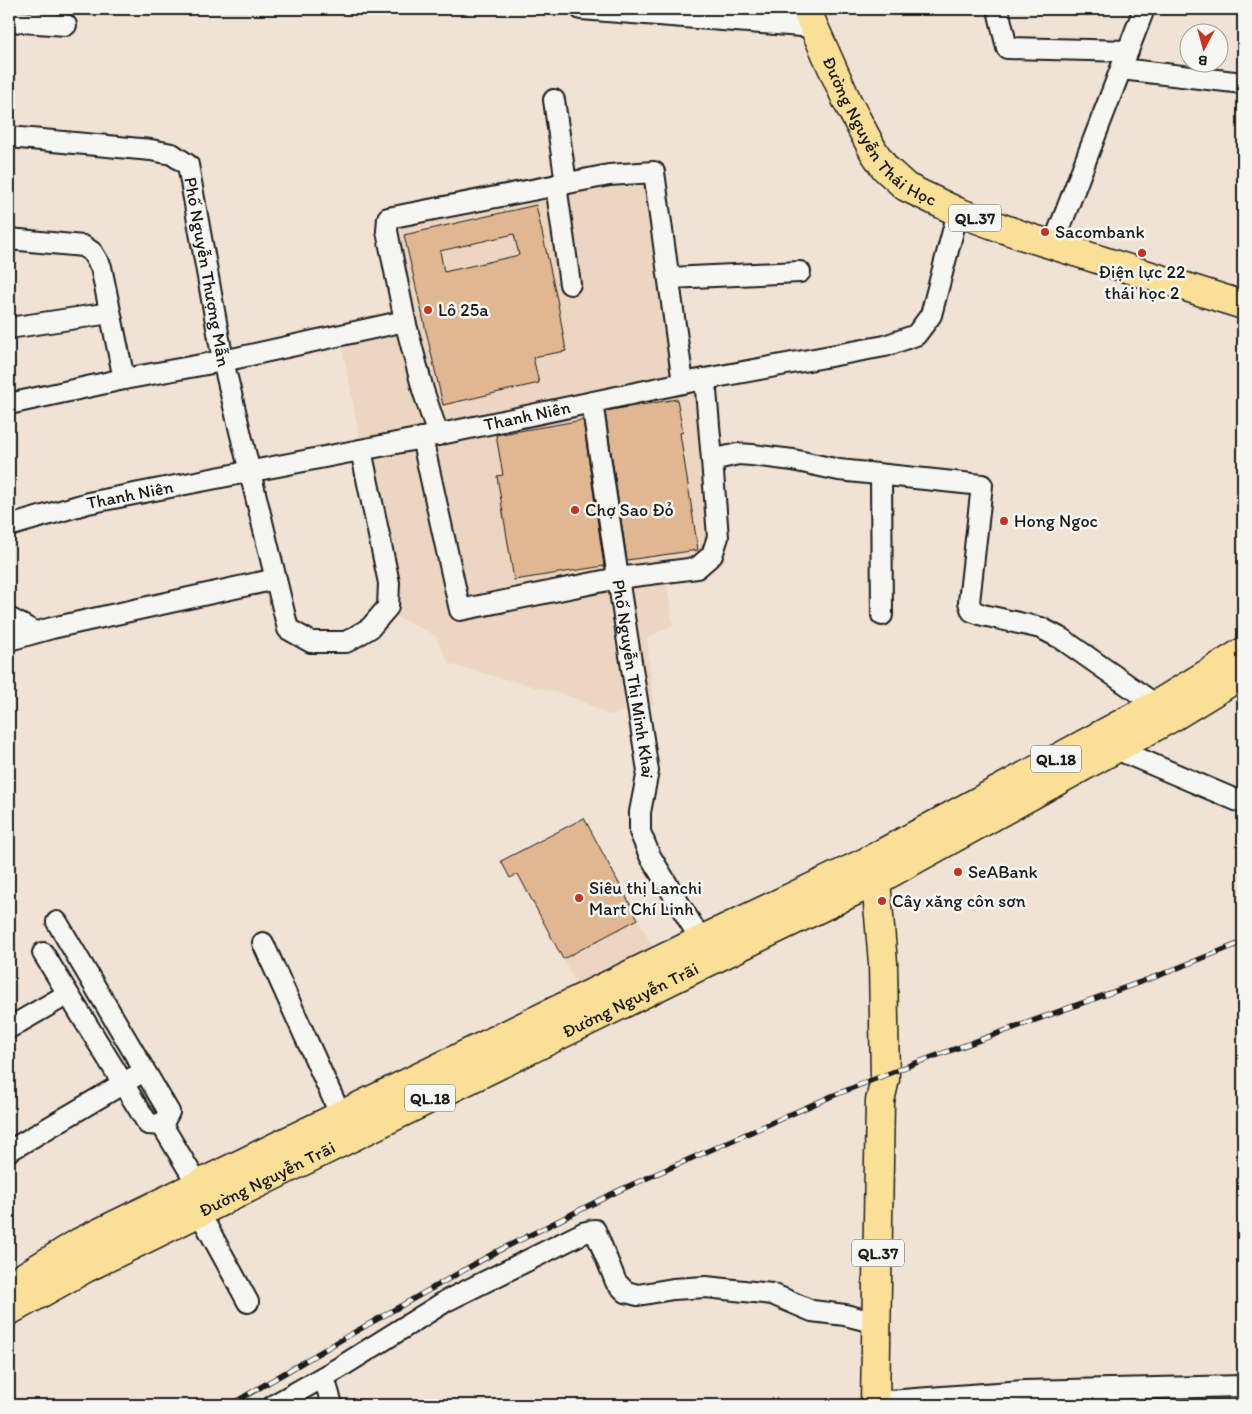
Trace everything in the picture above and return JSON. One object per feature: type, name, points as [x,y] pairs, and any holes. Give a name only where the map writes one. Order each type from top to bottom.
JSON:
[{"type":"highway","name":"Đường Nguyễn Thái Học","points":[[810,18],[847,101],[874,152],[885,168],[906,187],[958,212],[1053,245],[1243,305]]},
{"type":"highway","name":"Đường Nguyễn Trãi","points":[[9,1286],[80,1242],[341,1116],[706,950],[861,877],[1116,749],[1163,711],[1243,652]]},
{"type":"highway","name":"Đường Nguyễn Trãi","points":[[861,877],[1163,711],[1243,674]]},
{"type":"highway","name":"QL.37","points":[[861,877],[883,963],[886,1079],[880,1102],[875,1404]]},
{"type":"highway","name":"Đường Nguyễn Trãi","points":[[9,1311],[86,1268],[199,1212],[706,950]]},
{"type":"street","points":[[581,9],[810,18]]},
{"type":"street","points":[[1053,245],[1144,9]]},
{"type":"street","points":[[999,14],[1007,48],[1124,60],[1243,82]]},
{"type":"street","points":[[9,21],[66,25]]},
{"type":"street","points":[[554,100],[570,284]]},
{"type":"street","name":"Phố Nguyễn Thượng Mẫn","points":[[9,137],[151,150],[172,154],[188,165],[223,361],[288,629],[311,642],[346,642],[370,628],[388,607],[389,583],[361,450]]},
{"type":"street","points":[[683,383],[654,172],[609,175],[388,218],[387,232],[405,321],[423,390],[436,424],[430,436],[460,610],[618,578],[697,568],[712,555],[718,537],[705,379]]},
{"type":"street","name":"Thanh Niên","points":[[9,526],[88,503],[361,450],[683,383],[885,346],[916,335],[931,315],[958,212]]},
{"type":"street","points":[[9,238],[83,246],[92,252],[101,267],[124,379]]},
{"type":"street","points":[[670,278],[800,272]]},
{"type":"street","points":[[9,328],[110,313]]},
{"type":"street","points":[[9,404],[124,379],[223,361],[405,321]]},
{"type":"street","name":"Phố Nguyễn Thị Minh Khai","points":[[592,402],[648,770],[640,812],[640,832],[650,856],[706,950]]},
{"type":"street","points":[[712,460],[738,454],[793,460],[840,470],[982,485],[969,602],[972,611],[1041,628],[1062,638],[1163,711]]},
{"type":"street","points":[[880,475],[882,615]]},
{"type":"street","points":[[9,640],[35,632],[276,579]]},
{"type":"street","points":[[9,618],[35,632]]},
{"type":"street","points":[[1116,749],[1243,803]]},
{"type":"street","points":[[57,922],[169,1112],[162,1125]]},
{"type":"street","points":[[263,943],[341,1116]]},
{"type":"street","points":[[43,953],[148,1124],[162,1125]]},
{"type":"street","points":[[9,1028],[68,994]]},
{"type":"street","points":[[9,1151],[145,1071]]},
{"type":"street","points":[[162,1125],[198,1186]]},
{"type":"street","points":[[199,1212],[248,1302]]},
{"type":"street","points":[[274,1405],[446,1301],[583,1233],[595,1230],[616,1282],[626,1292],[638,1295],[673,1289],[706,1287],[772,1294],[812,1311],[845,1315],[877,1323]]},
{"type":"street","points":[[324,1376],[332,1405]]},
{"type":"street","points":[[875,1404],[994,1399],[1024,1391],[1243,1386]]},
{"type":"shaded area","points":[[645,183],[673,371],[681,394],[700,388],[725,560],[691,580],[667,586],[673,625],[647,638],[654,705],[609,715],[565,695],[449,664],[435,635],[393,615],[342,345],[404,330],[391,226],[541,194]]},
{"type":"shaded area","name":"Siêu thị Lanchi Mart Chí Linh","points":[[584,818],[655,951],[579,989],[518,874],[510,878],[501,861]]},
{"type":"building","points":[[536,205],[558,304],[566,351],[533,357],[539,383],[443,405],[404,235]],"holes":[[[514,234],[519,255],[444,272],[440,251]]]},
{"type":"building","points":[[677,399],[683,432],[680,433],[698,550],[627,560],[605,411]]},
{"type":"building","points":[[583,420],[604,566],[514,580],[497,476],[503,475],[496,435]]},
{"type":"building","name":"Siêu thị Lanchi Mart Chí Linh","points":[[584,818],[638,919],[563,959],[518,874],[510,878],[501,861]]},
{"type":"railway","points":[[230,1405],[496,1252],[620,1190],[832,1096],[913,1064],[1160,975],[1243,942]]},
{"type":"place","name":"Sacombank","points":[[1045,232]]},
{"type":"place","name":"Điện lực 22 thái học 2","points":[[1142,253]]},
{"type":"place","name":"Lô 25a","points":[[428,310]]},
{"type":"place","name":"Chợ Sao Đỏ","points":[[575,510]]},
{"type":"place","name":"Hong Ngoc","points":[[1004,521]]},
{"type":"place","name":"SeABank","points":[[958,872]]},
{"type":"place","name":"Siêu thị Lanchi Mart Chí Linh","points":[[579,898]]},
{"type":"place","name":"Cây xăng côn sơn","points":[[882,901]]}]
